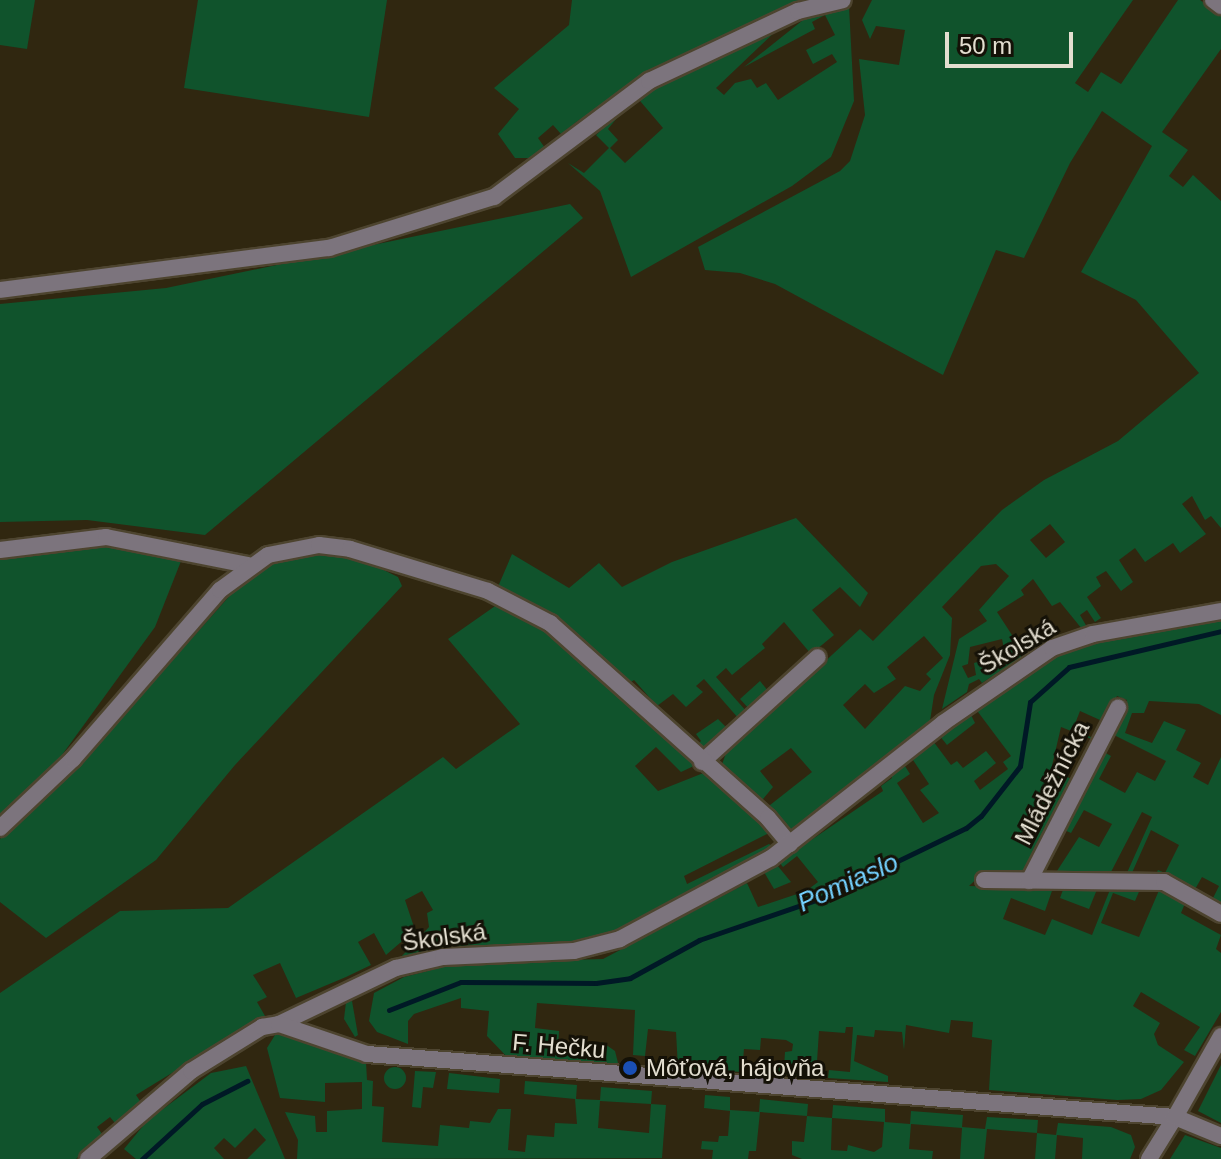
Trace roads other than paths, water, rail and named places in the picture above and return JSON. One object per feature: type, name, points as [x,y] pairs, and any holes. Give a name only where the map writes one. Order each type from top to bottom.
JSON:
[{"type":"street","points":[[0,290],[329,248],[494,197],[619,102],[669,70],[798,11],[843,0]]},
{"type":"street","points":[[1213,0],[1221,6]]},
{"type":"street","points":[[0,550],[106,537],[248,565]]},
{"type":"street","points":[[0,828],[73,759],[220,590],[248,565],[285,549],[319,545],[488,591],[550,623],[768,818],[790,844]]},
{"type":"street","name":"Školská","points":[[88,1159],[191,1071],[262,1027],[279,1024],[396,968],[443,957],[602,946],[737,878],[790,844],[943,723],[1052,648],[1093,634],[1221,611]]},
{"type":"street","points":[[702,762],[818,657]]},
{"type":"street","name":"Mládežnícka","points":[[1029,881],[1118,708]]},
{"type":"street","name":"Mládežnícka","points":[[984,880],[1164,882],[1221,914]]},
{"type":"street","name":"F. Hečku","points":[[279,1024],[367,1054],[1175,1117],[1221,1136]]},
{"type":"street","points":[[1149,1159],[1221,1036]]},
{"type":"waterway","name":"Pomiaslo","points":[[389,1010],[461,982],[596,983],[630,978],[699,940],[819,899],[966,828],[981,816],[1020,766],[1030,702],[1069,667],[1221,631]]},
{"type":"waterway","name":"Pomiaslo","points":[[142,1159],[202,1104],[247,1081]]},
{"type":"place","name":"Môťová, hájovňa","points":[[630,1068]]}]
